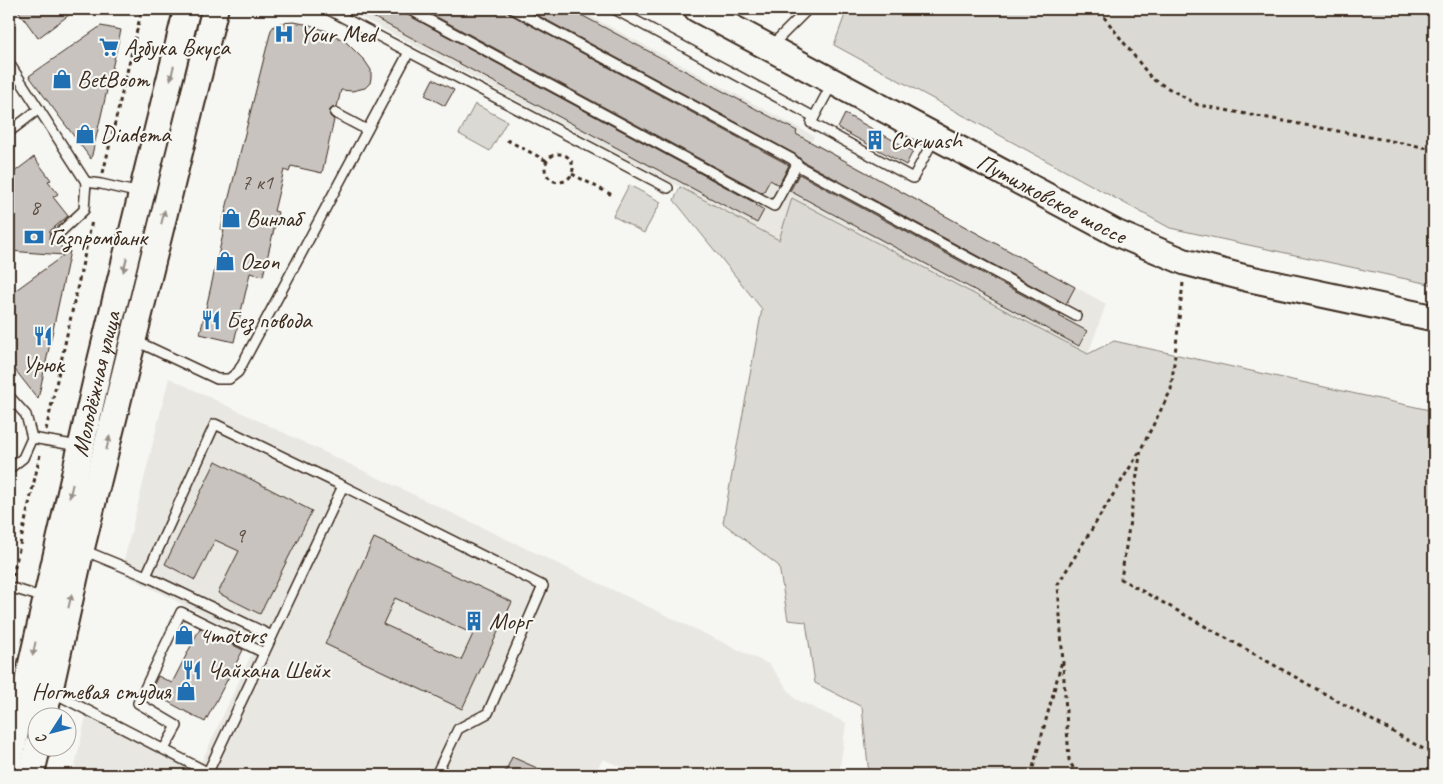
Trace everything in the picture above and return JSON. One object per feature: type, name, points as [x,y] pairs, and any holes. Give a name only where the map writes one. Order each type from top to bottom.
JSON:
[{"type":"main road","name":"Молодёжная улица","points":[[9,762],[13,724],[188,9]]},
{"type":"main road","name":"Молодёжная улица","points":[[46,706],[81,550],[215,9]]},
{"type":"main road","name":"Путилковское шоссе","points":[[697,9],[1116,234],[1185,262],[1246,278],[1434,318]]},
{"type":"main road","points":[[31,775],[36,756]]},
{"type":"lane","points":[[328,9],[668,188]]},
{"type":"lane","points":[[409,9],[774,206],[797,164]]},
{"type":"lane","points":[[513,9],[792,158],[800,168],[1076,316]]},
{"type":"lane","points":[[614,9],[814,116]]},
{"type":"lane","points":[[769,48],[804,10]]},
{"type":"lane","points":[[133,339],[217,379],[229,379],[238,372],[409,52]]},
{"type":"lane","points":[[9,63],[86,182],[84,210],[55,237]]},
{"type":"lane","points":[[833,82],[811,123],[913,178],[936,137]]},
{"type":"lane","points":[[9,132],[39,109]]},
{"type":"lane","points":[[335,113],[367,130]]},
{"type":"lane","points":[[86,182],[142,193]]},
{"type":"lane","points":[[9,396],[26,415],[32,438],[23,458],[9,469]]},
{"type":"lane","points":[[146,576],[215,424],[543,586],[488,712],[458,729],[436,775]]},
{"type":"lane","points":[[32,438],[81,446]]},
{"type":"lane","points":[[50,691],[210,773],[343,486]]},
{"type":"lane","points":[[81,550],[146,576],[272,636]]},
{"type":"lane","points":[[9,587],[45,598]]},
{"type":"lane","points":[[164,749],[176,726],[138,703],[181,612],[264,653]]},
{"type":"path","points":[[9,587],[100,184],[142,9]]},
{"type":"path","points":[[1090,9],[1104,16],[1152,79],[1198,105],[1434,148]]},
{"type":"path","points":[[507,140],[547,161]]},
{"type":"path","points":[[556,154],[567,155],[573,164],[572,174],[563,182],[552,180],[545,171],[547,161],[556,154]]},
{"type":"path","points":[[572,174],[612,196]]},
{"type":"path","points":[[1077,775],[1070,760],[1058,584],[1141,449],[1171,390],[1185,262]]},
{"type":"path","points":[[1141,449],[1121,579],[1434,755]]},
{"type":"path","points":[[1031,775],[1063,658]]},
{"type":"shaded area","points":[[346,9],[577,9],[814,136],[812,141],[1106,304],[1088,354],[793,198],[779,240]]},
{"type":"shaded area","points":[[847,9],[1434,9],[1434,285],[1170,228],[834,45]]},
{"type":"shaded area","points":[[475,104],[507,121],[490,151],[459,134]]},
{"type":"shaded area","points":[[629,185],[661,202],[644,233],[613,216]]},
{"type":"shaded area","points":[[680,187],[779,240],[792,198],[1088,354],[1114,341],[1434,411],[1434,775],[869,775],[862,707],[815,683],[806,622],[788,620],[779,566],[723,523],[762,309],[674,200]]},
{"type":"shaded area","points":[[169,378],[770,665],[795,699],[846,723],[840,767],[841,775],[640,775],[603,759],[593,775],[73,775],[86,717],[202,761],[257,642],[121,573]]},
{"type":"building","points":[[17,9],[77,9],[38,38]]},
{"type":"building","points":[[358,9],[403,9],[406,14],[757,204],[764,210],[757,223]]},
{"type":"building","points":[[422,9],[507,9],[510,14],[789,165],[779,185],[770,180],[763,193]]},
{"type":"building","points":[[526,9],[570,9],[797,131],[796,134],[1075,287],[1066,304],[804,162],[795,154]]},
{"type":"building","points":[[294,22],[310,25],[329,32],[346,42],[365,61],[371,70],[370,83],[365,88],[352,91],[341,90],[337,107],[329,111],[330,116],[334,120],[322,173],[291,166],[289,172],[284,170],[274,211],[278,212],[263,276],[250,273],[234,342],[200,334],[224,230],[221,229],[271,30],[274,26],[281,23]]},
{"type":"building","points":[[101,26],[121,30],[91,159],[29,76]]},
{"type":"building","points":[[433,79],[454,90],[445,106],[425,95]]},
{"type":"building","name":"Carwash","points":[[845,114],[913,151],[906,165],[838,128]]},
{"type":"building","points":[[34,157],[51,180],[48,181],[58,194],[53,197],[68,216],[50,231],[49,239],[53,243],[58,242],[66,254],[70,251],[38,399],[9,362],[9,295],[64,255],[9,251],[9,176]]},
{"type":"building","points":[[799,174],[1087,331],[1079,346],[790,191]]},
{"type":"building","points":[[216,461],[312,511],[260,614],[218,593],[239,551],[215,540],[195,580],[165,564]]},
{"type":"building","name":"Морг","points":[[374,538],[512,602],[462,709],[325,644]],"holes":[[[395,598],[473,634],[461,660],[383,624]]]},
{"type":"building","points":[[200,628],[243,650],[205,722],[150,692],[158,676],[172,683]]},
{"type":"building","points":[[512,757],[553,775],[504,775]]},
{"type":"place","name":"Your Med","points":[[284,34]]},
{"type":"place","name":"Азбука Вкуса","points":[[109,47]]},
{"type":"place","name":"BetBoom","points":[[62,79]]},
{"type":"place","name":"Diadema","points":[[85,134]]},
{"type":"place","name":"Carwash","points":[[875,140]]},
{"type":"place","name":"Винлаб","points":[[231,218]]},
{"type":"place","name":"Газпромбанк","points":[[34,237]]},
{"type":"place","name":"Ozon","points":[[225,261]]},
{"type":"place","name":"Без повода","points":[[211,320]]},
{"type":"place","name":"Урюк","points":[[43,336]]},
{"type":"place","name":"Морг","points":[[474,621]]},
{"type":"place","name":"4motors","points":[[184,635]]},
{"type":"place","name":"Чайхана Шейх","points":[[192,670]]},
{"type":"place","name":"Ногтевая студия","points":[[186,691]]}]
